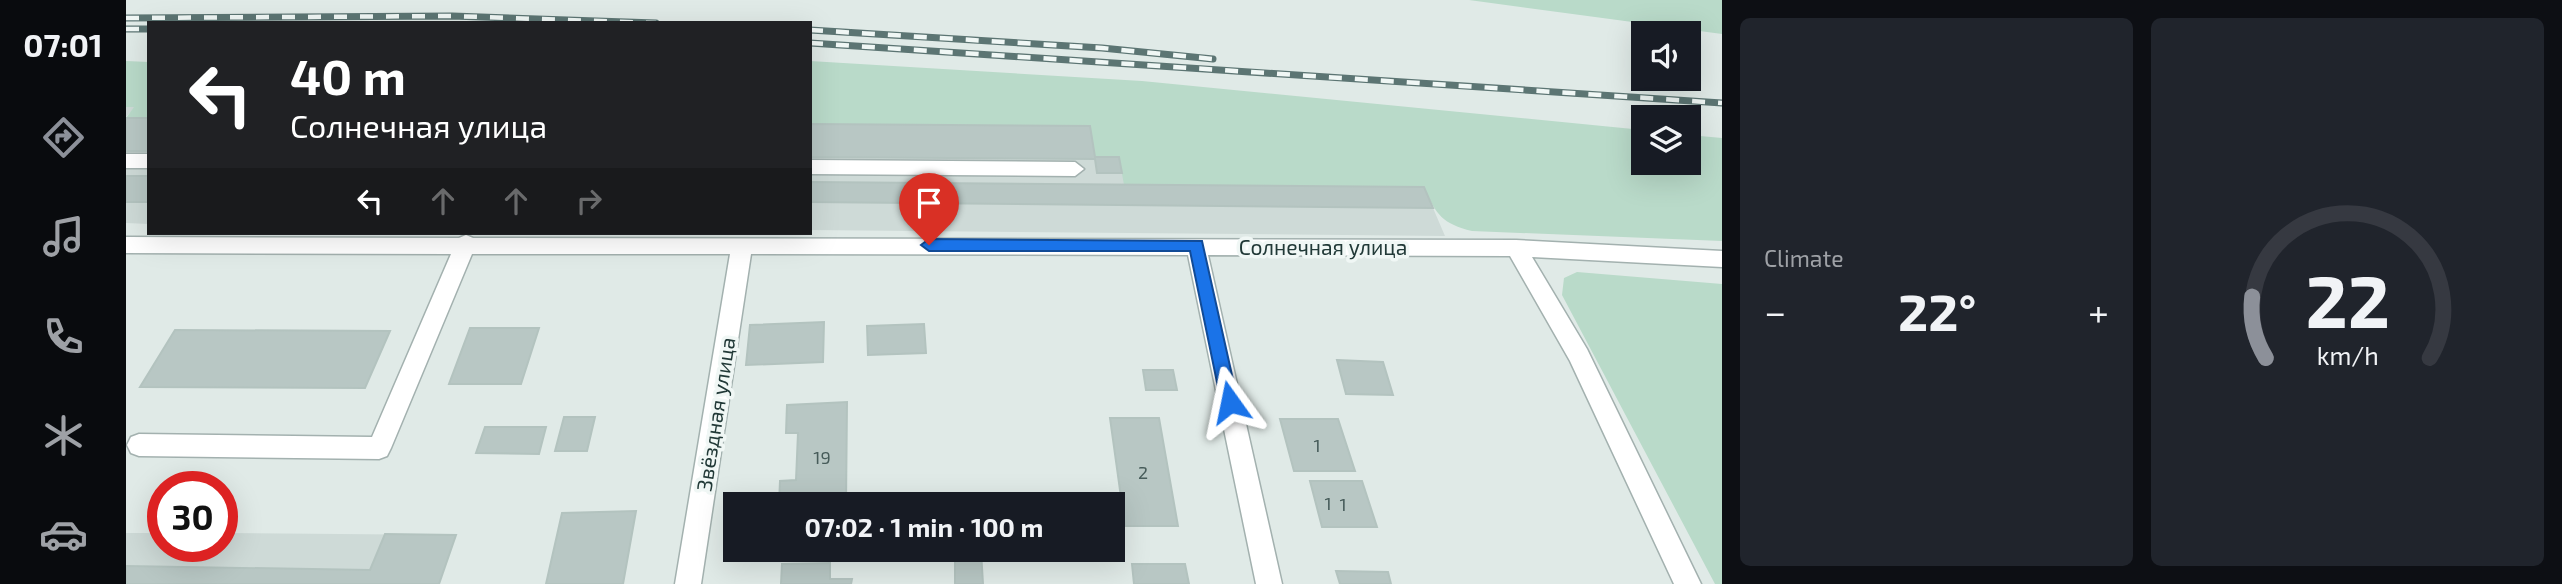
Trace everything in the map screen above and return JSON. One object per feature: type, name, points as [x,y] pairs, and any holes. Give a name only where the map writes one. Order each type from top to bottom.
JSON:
[{"type":"street","points":[[126,161],[147,161]]},
{"type":"street","points":[[812,167],[1075,169]]},
{"type":"street","points":[[139,445],[379,448],[466,243]]},
{"type":"street","name":"Солнечная улица","points":[[126,245],[466,243],[1516,248],[1722,259]]},
{"type":"street","name":"Звёздная улица","points":[[688,584],[742,244]]},
{"type":"street","points":[[1196,246],[1269,584]]},
{"type":"street","points":[[1516,248],[1579,356],[1688,584]]},
{"type":"shaded area","points":[[126,107],[135,107],[126,117]]},
{"type":"shaded area","points":[[126,117],[147,118],[147,224],[126,223]]},
{"type":"shaded area","points":[[812,124],[1090,126],[1095,156],[1424,187],[1445,236],[812,230]]},
{"type":"shaded area","points":[[126,533],[147,533],[147,562],[238,562],[238,533],[456,535],[439,584],[126,584]]},
{"type":"green space","points":[[1469,0],[1722,0],[1722,34],[1701,31],[1701,21],[1631,22]]},
{"type":"green space","points":[[126,61],[147,62],[147,118],[126,118],[134,107],[126,107]]},
{"type":"green space","points":[[812,61],[1142,81],[1631,129],[1631,175],[1701,175],[1701,136],[1722,138],[1722,241],[1472,231],[1454,225],[1442,217],[1432,205],[1424,187],[1124,185],[1119,157],[1095,157],[1090,126],[812,124]]},
{"type":"green space","points":[[1577,272],[1722,284],[1722,584],[1715,584],[1562,295],[1564,278]]},
{"type":"building","points":[[126,118],[147,118],[147,151],[126,151]]},
{"type":"building","points":[[812,124],[1090,126],[1095,157],[1119,157],[1122,173],[1097,173],[1095,159],[812,157]]},
{"type":"building","points":[[126,176],[147,176],[147,202],[126,202]]},
{"type":"building","points":[[812,182],[1424,187],[1433,208],[812,202]]},
{"type":"building","points":[[824,322],[823,362],[746,365],[750,325]]},
{"type":"building","points":[[924,324],[926,353],[868,355],[867,326]]},
{"type":"building","points":[[470,328],[539,328],[521,384],[449,384]]},
{"type":"building","points":[[175,330],[390,331],[365,388],[140,387]]},
{"type":"building","points":[[1337,360],[1383,362],[1393,395],[1346,394]]},
{"type":"building","points":[[1143,370],[1173,370],[1177,390],[1146,390]]},
{"type":"building","points":[[847,402],[846,492],[780,492],[780,481],[796,480],[798,433],[786,433],[787,405]]},
{"type":"building","points":[[564,417],[595,417],[587,451],[555,451]]},
{"type":"building","points":[[1110,418],[1159,418],[1178,526],[1125,526],[1125,492],[1120,492]]},
{"type":"building","points":[[1280,419],[1338,419],[1355,471],[1294,471]]},
{"type":"building","points":[[485,427],[546,427],[539,454],[476,453]]},
{"type":"building","points":[[1310,481],[1362,481],[1377,527],[1322,527]]},
{"type":"building","points":[[636,511],[623,584],[546,584],[562,513]]},
{"type":"building","points":[[385,534],[456,535],[439,584],[126,584],[126,566],[370,570]]},
{"type":"building","points":[[955,562],[982,562],[983,584],[955,584]]},
{"type":"building","points":[[830,563],[830,579],[852,579],[851,584],[781,584],[782,564]]},
{"type":"building","points":[[1132,564],[1185,564],[1189,584],[1134,584]]},
{"type":"building","points":[[1336,571],[1388,572],[1391,584],[1340,584]]},
{"type":"railway","points":[[126,18],[452,16],[598,21]]},
{"type":"railway","points":[[126,29],[147,29]]},
{"type":"railway","points":[[812,30],[1102,48],[1213,59]]},
{"type":"railway","points":[[812,43],[1722,103]]},
{"type":"route","points":[[929,245],[1196,246],[1230,402]]}]
